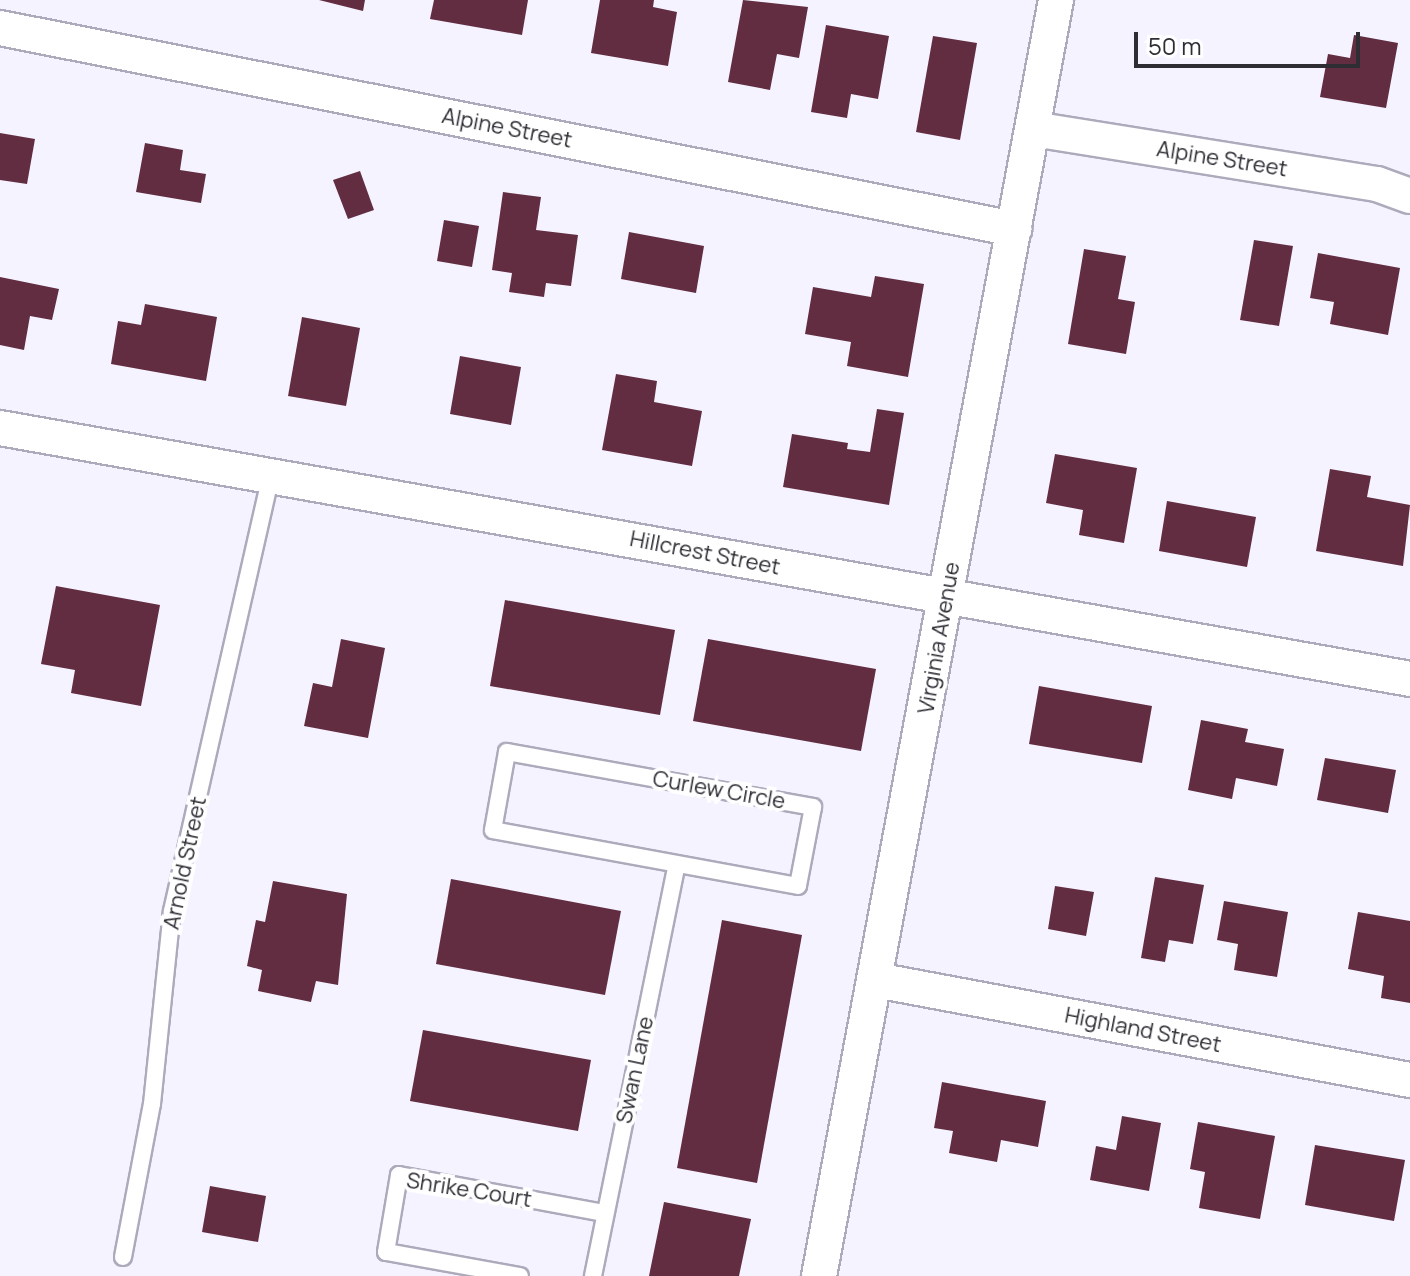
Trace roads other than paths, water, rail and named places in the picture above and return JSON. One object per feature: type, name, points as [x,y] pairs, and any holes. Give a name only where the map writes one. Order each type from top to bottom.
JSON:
[{"type":"street","name":"Virginia Avenue","points":[[819,1276],[1056,0]]},
{"type":"street","name":"Alpine Street","points":[[0,28],[1014,229]]},
{"type":"street","name":"Alpine Street","points":[[1033,129],[1377,184],[1410,196]]},
{"type":"street","name":"Hillcrest Street","points":[[0,428],[272,472],[946,598],[1410,679]]},
{"type":"street","name":"Highland Street","points":[[876,980],[1410,1080]]},
{"type":"lane","name":"Arnold Street","points":[[123,1257],[152,1104],[172,911],[272,472]]},
{"type":"lane","name":"Curlew Circle","points":[[507,752],[813,807],[798,886],[677,864],[493,830],[507,752]]},
{"type":"lane","name":"Swan Lane","points":[[593,1276],[677,864]]},
{"type":"lane","name":"Shrike Court","points":[[520,1276],[386,1252],[399,1175],[605,1213]]}]
